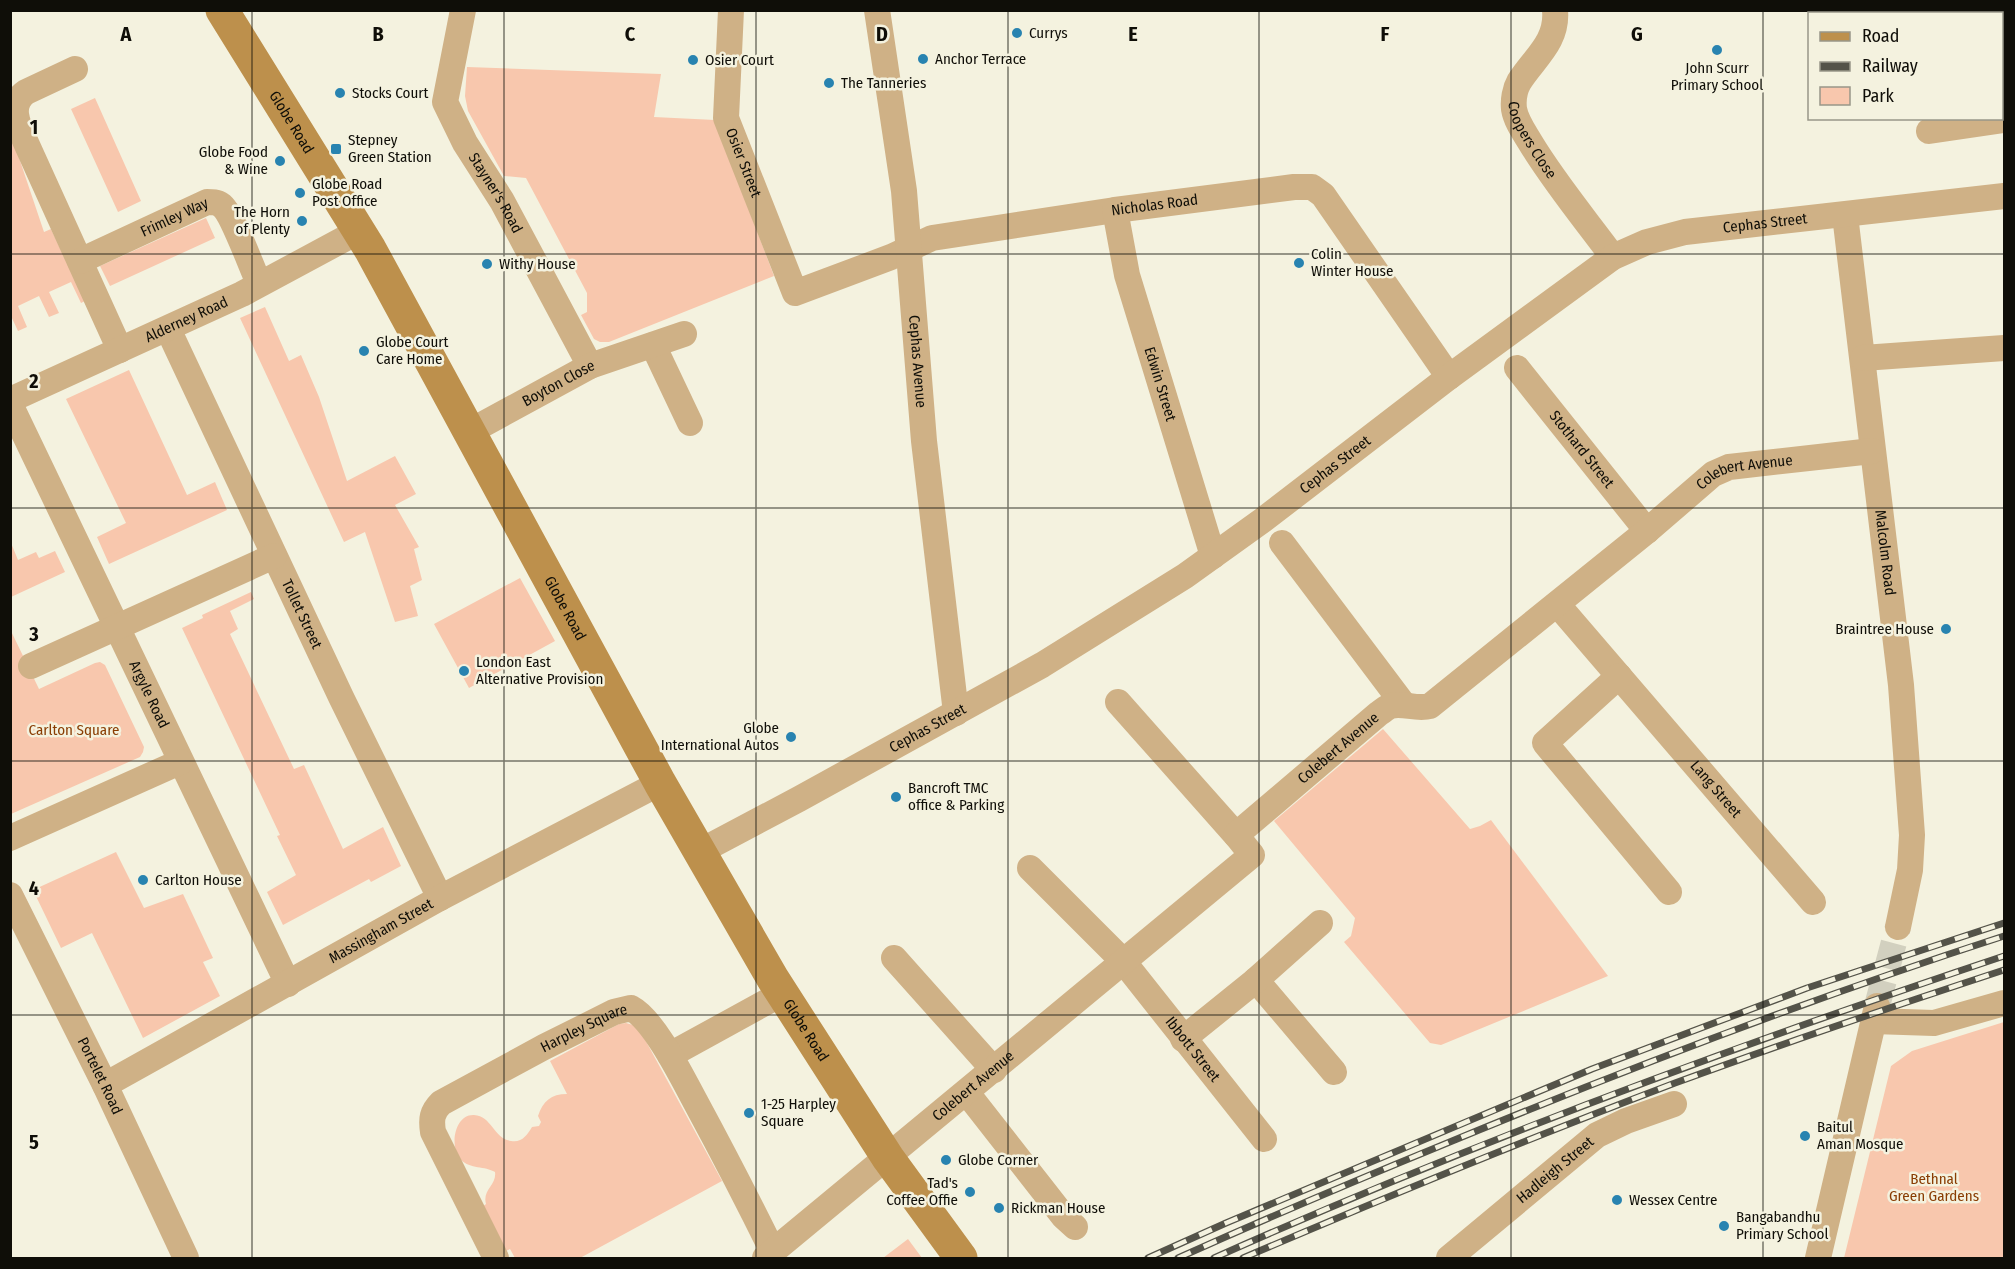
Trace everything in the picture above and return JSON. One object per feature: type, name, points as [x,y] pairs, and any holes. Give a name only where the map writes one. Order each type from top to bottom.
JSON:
[{"type":"main road","name":"Globe Road","points":[[222,10],[359,231],[660,783],[782,993],[888,1158],[961,1258]]},
{"type":"street","name":"Stayner's Road","points":[[462,10],[445,102],[465,143],[502,201],[590,366]]},
{"type":"street","name":"Osier Street","points":[[731,10],[726,118],[788,275]]},
{"type":"street","name":"Cephas Avenue","points":[[877,10],[904,191],[924,441],[956,713]]},
{"type":"street","name":"Coopers Close","points":[[1555,10],[1554,33],[1546,48],[1519,83],[1514,95],[1514,108],[1518,122],[1537,154],[1613,257]]},
{"type":"street","points":[[75,69],[26,92],[15,103],[15,110],[27,145],[120,350]]},
{"type":"street","points":[[1929,131],[2004,120]]},
{"type":"street","name":"Nicholas Road","points":[[788,275],[795,293],[891,257],[932,238],[1115,210],[1294,187],[1312,187],[1323,195],[1449,377]]},
{"type":"street","name":"Cephas Street","points":[[699,852],[956,713],[1070,648],[1185,576],[1613,257],[1647,242],[1685,232],[2004,196]]},
{"type":"street","name":"Frimley Way","points":[[80,261],[207,202],[214,202],[220,203],[229,214],[259,284]]},
{"type":"street","name":"Edwin Street","points":[[1115,210],[1127,275],[1213,556]]},
{"type":"street","name":"Malcolm Road","points":[[1845,215],[1901,685],[1912,835],[1910,870],[1898,927]]},
{"type":"street","name":"Alderney Road","points":[[10,402],[242,294],[359,231]]},
{"type":"street","name":"Tollet Street","points":[[168,328],[274,556],[440,898]]},
{"type":"street","name":"Boyton Close","points":[[469,432],[590,366],[684,334]]},
{"type":"street","points":[[653,345],[690,423]]},
{"type":"street","points":[[1863,358],[2004,348]]},
{"type":"street","name":"Stothard Street","points":[[1517,368],[1647,531]]},
{"type":"street","name":"Argyle Road","points":[[10,402],[288,984]]},
{"type":"street","name":"Colebert Avenue","points":[[769,1255],[1252,855],[1236,835],[1389,706],[1404,705],[1421,709],[1430,706],[1647,531],[1713,474],[1729,467],[1872,451]]},
{"type":"street","points":[[1282,543],[1404,705]]},
{"type":"street","points":[[30,666],[274,556]]},
{"type":"street","name":"Lang Street","points":[[1557,604],[1813,902]]},
{"type":"street","points":[[1619,676],[1545,743],[1669,892]]},
{"type":"street","points":[[1118,702],[1236,835]]},
{"type":"street","points":[[10,838],[180,762]]},
{"type":"street","name":"Massingham Street","points":[[105,1085],[440,898],[660,783]]},
{"type":"street","name":"Ibbott Street","points":[[1030,868],[1123,961],[1264,1139]]},
{"type":"street","name":"Portelet Road","points":[[10,895],[105,1085],[186,1258]]},
{"type":"street","points":[[1183,1039],[1256,980],[1320,923]]},
{"type":"street","points":[[894,958],[994,1070]]},
{"type":"street","points":[[1256,980],[1334,1072]]},
{"type":"street","points":[[670,1055],[782,993]]},
{"type":"street","points":[[1818,1258],[1874,1020],[1934,1023],[2004,1003]]},
{"type":"street","name":"Harpley Square","points":[[496,1258],[437,1141],[431,1121],[434,1110],[441,1103],[503,1069],[622,1009],[630,1008],[638,1012],[670,1055],[732,1169],[769,1255]]},
{"type":"street","points":[[967,1093],[1064,1217],[1075,1227]]},
{"type":"street","name":"Hadleigh Street","points":[[1449,1258],[1597,1135],[1626,1121],[1674,1104]]},
{"type":"green space","points":[[467,67],[661,74],[654,117],[715,120],[774,276],[609,342],[594,339],[581,315],[587,312],[587,293],[526,178],[504,176],[468,111],[465,96]]},
{"type":"green space","points":[[95,98],[141,201],[118,212],[71,109]]},
{"type":"green space","points":[[10,131],[44,232],[51,229],[85,301],[81,303],[71,282],[49,292],[59,313],[49,317],[39,296],[18,306],[27,327],[18,331],[10,314]]},
{"type":"green space","points":[[206,218],[215,238],[110,286],[100,266]]},
{"type":"green space","points":[[265,307],[289,361],[301,355],[319,397],[347,481],[395,456],[416,494],[395,505],[419,547],[414,549],[422,580],[410,586],[418,616],[395,622],[365,532],[344,542],[240,318]]},
{"type":"green space","points":[[129,370],[187,495],[215,482],[227,510],[109,564],[97,537],[126,523],[66,399]]},
{"type":"green space","points":[[11,543],[18,560],[36,552],[39,558],[55,551],[65,572],[11,597]]},
{"type":"green space","points":[[520,578],[555,641],[469,688],[434,624]]},
{"type":"green space","points":[[251,592],[254,599],[230,611],[238,629],[230,634],[294,769],[304,765],[343,849],[383,827],[401,866],[371,882],[369,879],[283,925],[267,892],[296,875],[277,836],[280,835],[182,628],[203,618],[202,615]]},
{"type":"green space","name":"Carlton Square","points":[[10,629],[39,689],[95,663],[100,662],[105,665],[144,747],[140,757],[11,814]]},
{"type":"green space","points":[[1383,729],[1470,829],[1491,820],[1608,976],[1441,1045],[1430,1043],[1344,942],[1351,936],[1355,918],[1274,821]]},
{"type":"green space","points":[[116,852],[144,908],[183,894],[213,958],[203,962],[220,996],[143,1038],[92,933],[61,948],[33,890]]},
{"type":"green space","name":"Bethnal Green Gardens","points":[[2004,1022],[2004,1258],[1844,1258],[1891,1066],[1912,1051]]},
{"type":"green space","points":[[619,1024],[633,1025],[642,1034],[722,1181],[580,1258],[515,1258],[510,1249],[504,1252],[482,1207],[486,1204],[486,1195],[494,1181],[495,1172],[469,1165],[461,1160],[455,1148],[455,1133],[458,1126],[467,1116],[480,1116],[505,1139],[521,1140],[532,1127],[539,1126],[541,1122],[538,1116],[545,1102],[556,1095],[567,1094],[550,1061]]},
{"type":"green space","points":[[908,1239],[922,1258],[883,1258]]},
{"type":"tunnel","points":[[1877,1006],[1898,927]]},
{"type":"railway","points":[[1148,1258],[1592,1069],[1807,988],[2004,923]]},
{"type":"railway","points":[[1178,1258],[1510,1117],[1650,1062],[1861,984],[2004,936]]},
{"type":"railway","points":[[1214,1258],[1408,1175],[1605,1097],[1704,1060],[2004,956]]},
{"type":"railway","points":[[1243,1258],[1458,1168],[1675,1083],[2004,970]]},
{"type":"place","name":"Currys","points":[[1017,33]]},
{"type":"place","name":"John Scurr Primary School","points":[[1717,50]]},
{"type":"place","name":"Anchor Terrace","points":[[923,59]]},
{"type":"place","name":"Osier Court","points":[[693,60]]},
{"type":"place","name":"The Tanneries","points":[[829,83]]},
{"type":"place","name":"Stocks Court","points":[[340,93]]},
{"type":"place","name":"Stepney Green Station","points":[[336,149]]},
{"type":"place","name":"Globe Food & Wine","points":[[280,161]]},
{"type":"place","name":"Globe Road Post Office","points":[[300,193]]},
{"type":"place","name":"The Horn of Plenty","points":[[302,221]]},
{"type":"place","name":"Colin Winter House","points":[[1299,263]]},
{"type":"place","name":"Withy House","points":[[487,264]]},
{"type":"place","name":"Globe Court Care Home","points":[[364,351]]},
{"type":"place","name":"Braintree House","points":[[1946,629]]},
{"type":"place","name":"London East Alternative Provision","points":[[464,671]]},
{"type":"place","name":"Globe International Autos","points":[[791,737]]},
{"type":"place","name":"Bancroft TMC office & Parking","points":[[896,797]]},
{"type":"place","name":"Carlton House","points":[[143,880]]},
{"type":"place","name":"1-25 Harpley Square","points":[[749,1113]]},
{"type":"place","name":"Baitul Aman Mosque","points":[[1805,1136]]},
{"type":"place","name":"Globe Corner","points":[[946,1160]]},
{"type":"place","name":"Tad's Coffee Offie","points":[[970,1192]]},
{"type":"place","name":"Wessex Centre","points":[[1617,1200]]},
{"type":"place","name":"Rickman House","points":[[999,1208]]},
{"type":"place","name":"Bangabandhu Primary School","points":[[1724,1226]]}]
